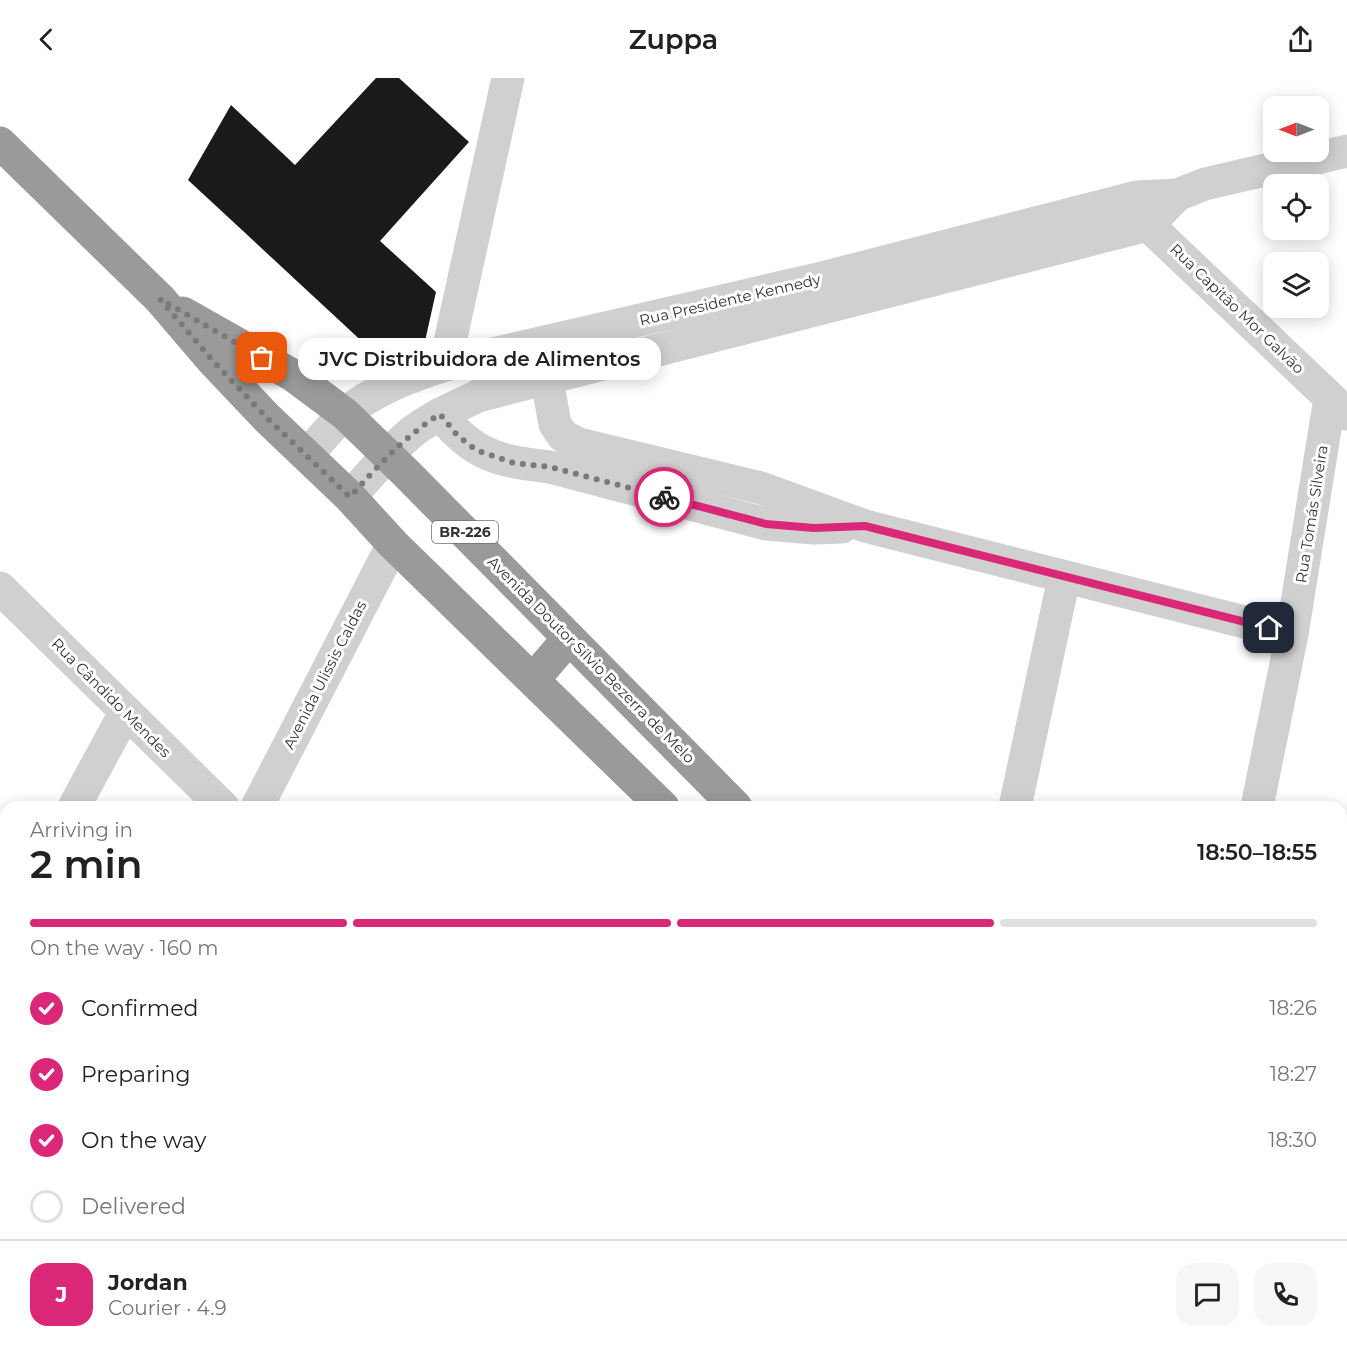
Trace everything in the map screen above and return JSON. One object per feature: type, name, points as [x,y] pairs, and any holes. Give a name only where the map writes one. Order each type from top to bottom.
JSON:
[{"type":"highway","name":"Avenida Doutor Sílvio Bezerra de Melo","points":[[0,143],[12,159],[160,299],[213,361],[266,417],[350,497],[393,543],[653,798]]},
{"type":"highway","name":"Avenida Doutor Sílvio Bezerra de Melo","points":[[160,299],[294,376],[345,414],[730,801]]},
{"type":"highway","points":[[533,680],[569,638]]},
{"type":"highway","points":[[653,798],[681,752]]},
{"type":"street","points":[[446,365],[508,78]]},
{"type":"street","name":"Rua Presidente Kennedy","points":[[307,455],[345,414],[380,392],[416,375],[446,365],[541,344],[1024,259],[1205,184],[1347,152]]},
{"type":"street","name":"Rua Presidente Kennedy","points":[[350,497],[388,455],[414,431],[440,414],[478,396],[546,379],[829,292],[1016,227],[1143,211]]},
{"type":"street","name":"Rua Capitão Mor Galvão","points":[[1143,211],[1339,406]]},
{"type":"street","points":[[1016,227],[1024,259]]},
{"type":"street","points":[[541,344],[555,424],[575,458]]},
{"type":"street","name":"Rua Tomás Silveira","points":[[1258,801],[1339,406]]},
{"type":"street","points":[[440,414],[457,435],[476,450],[514,463],[550,467],[575,458],[761,488],[865,526],[1292,634]]},
{"type":"street","name":"Avenida Ulissis Caldas","points":[[260,801],[393,543]]},
{"type":"street","points":[[1016,801],[1064,578]]},
{"type":"street","name":"Rua Cândido Mendes","points":[[0,588],[217,801]]},
{"type":"street","points":[[77,801],[125,713]]},
{"type":"building","points":[[376,78],[399,78],[469,142],[380,241],[436,292],[423,350],[382,360],[188,180],[231,105],[295,165]]},
{"type":"way so far","points":[[262,358],[160,299],[213,361],[266,417],[350,497],[388,455],[414,431],[440,414],[457,435],[476,450],[514,463],[550,467],[664,497]]},
{"type":"place","name":"JVC Distribuidora de Alimentos","points":[[262,358]]},
{"type":"route","points":[[664,497],[766,524],[814,528],[865,526],[1269,628]]}]
